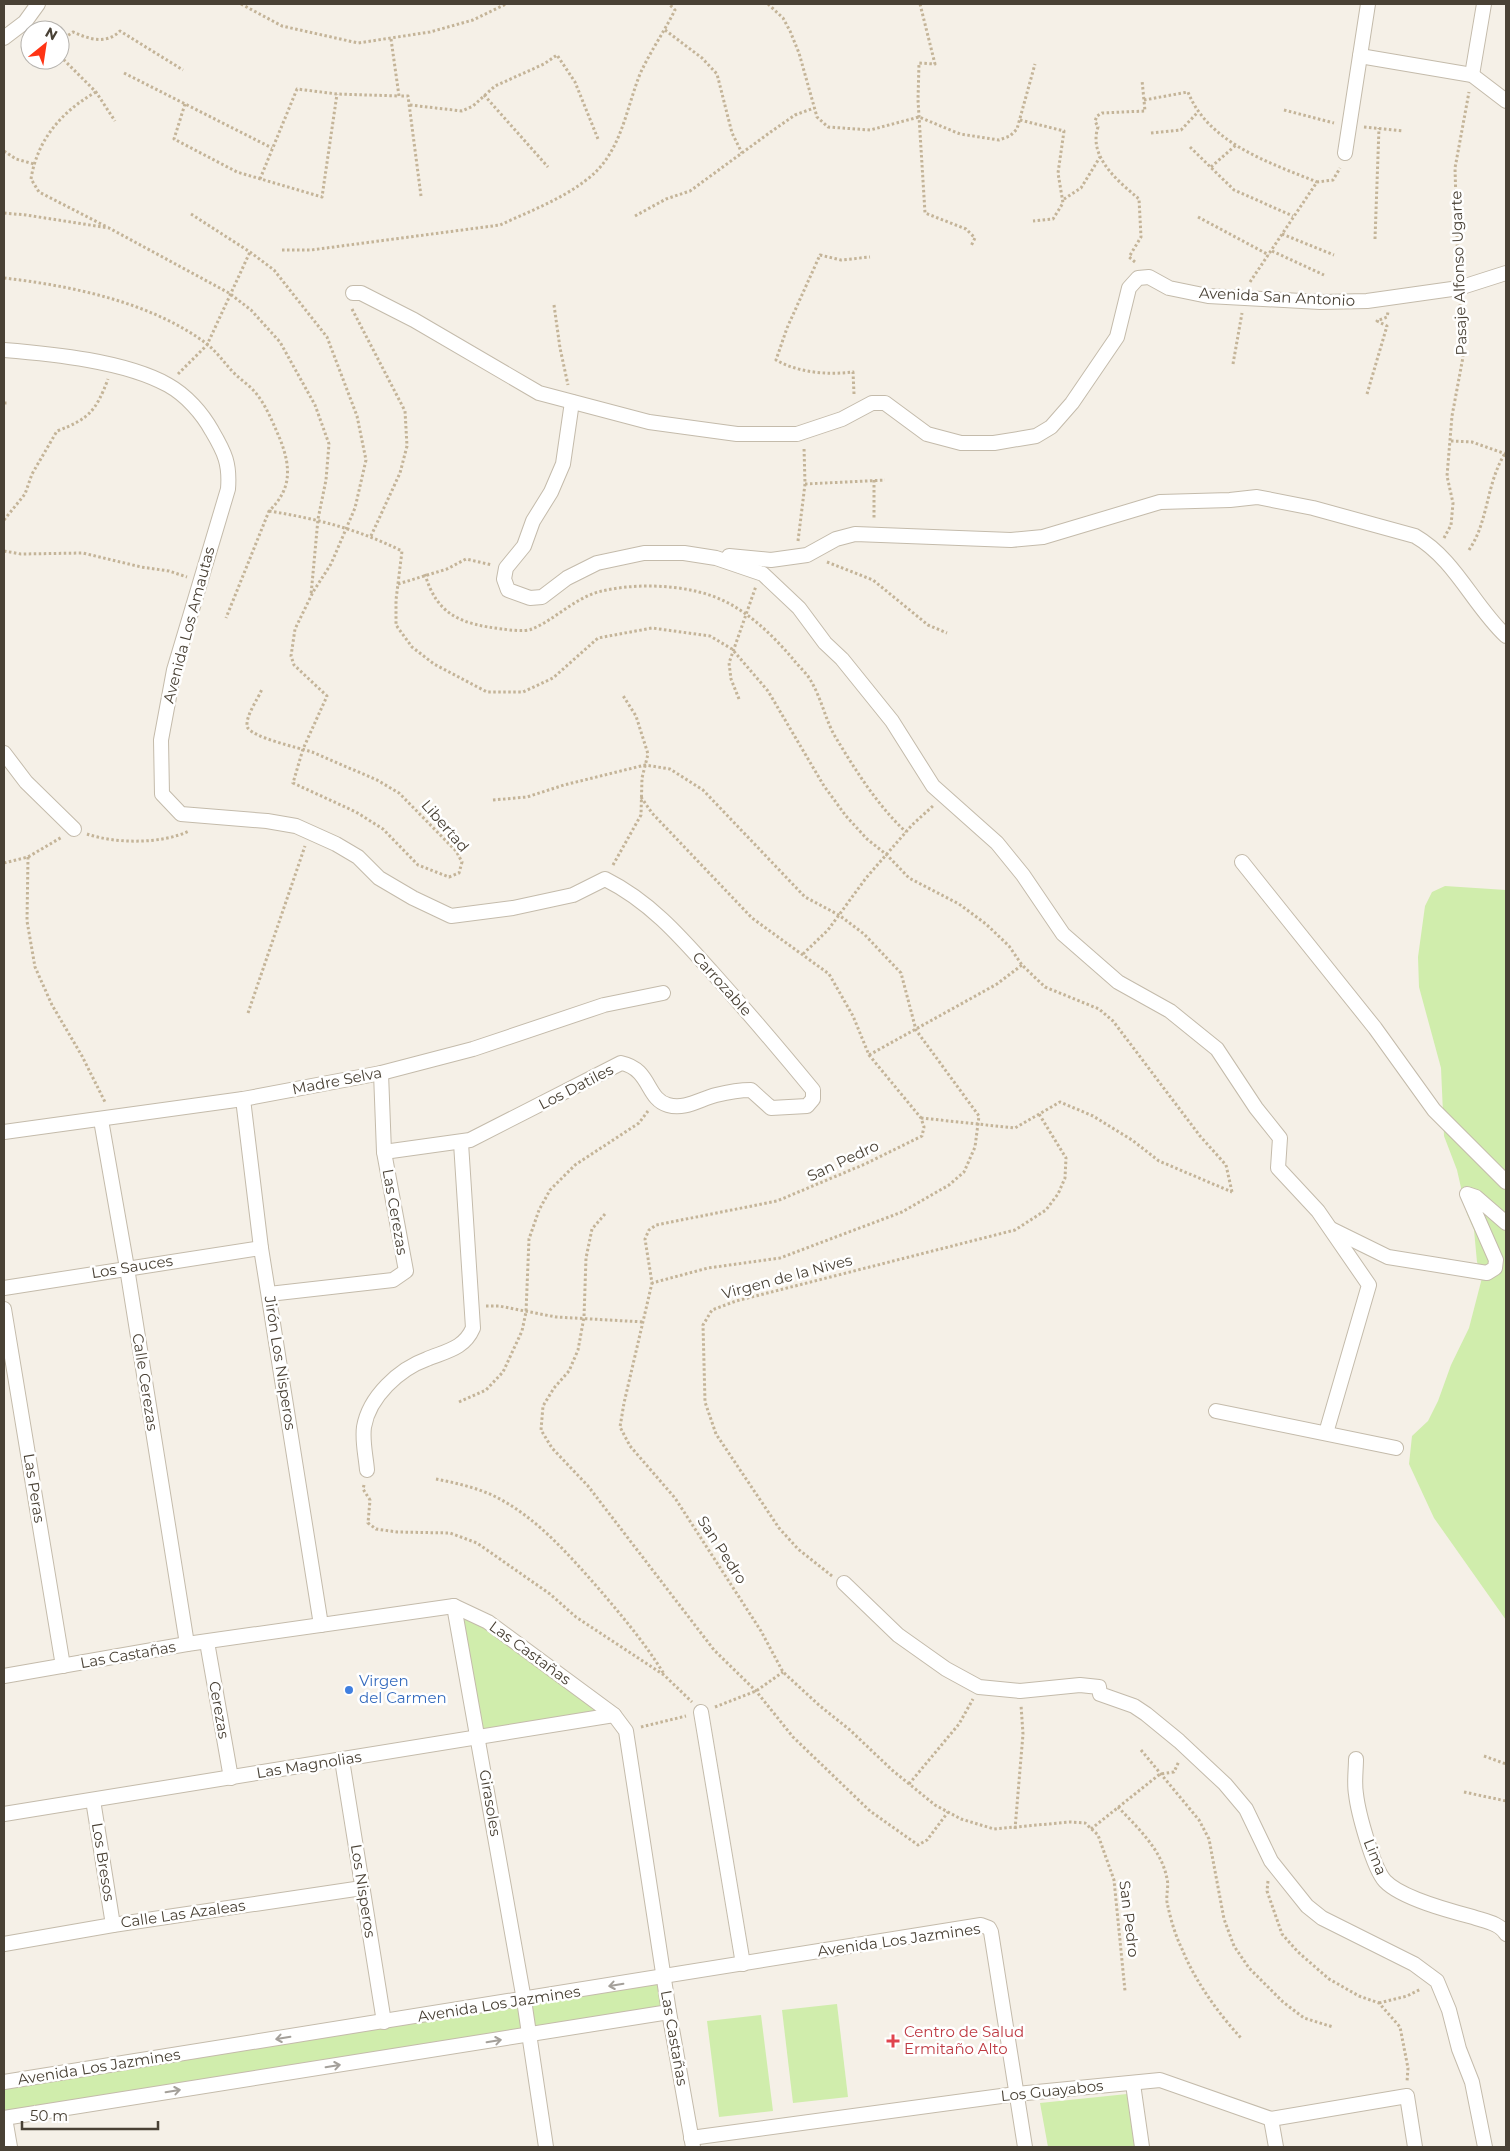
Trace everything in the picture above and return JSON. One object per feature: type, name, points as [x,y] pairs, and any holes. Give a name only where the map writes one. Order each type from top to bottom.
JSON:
[{"type":"street","points":[[4,38],[25,22],[38,4]]},
{"type":"street","points":[[1345,153],[1368,4]]},
{"type":"street","points":[[1472,75],[1484,4]]},
{"type":"street","points":[[1360,56],[1472,75],[1506,101]]},
{"type":"street","name":"Avenida San Antonio","points":[[1140,278],[1149,278],[1177,290],[1208,296],[1320,302],[1380,300],[1459,288],[1506,273]]},
{"type":"street","points":[[353,293],[361,293],[414,320],[539,392],[649,422],[737,434],[804,432],[842,419],[872,403],[885,402],[928,434],[961,443],[994,443],[1036,436],[1051,427],[1072,403],[1117,337],[1129,288],[1140,278]]},
{"type":"street","name":"Avenida Los Amautas","points":[[4,350],[112,366],[136,372],[167,384],[188,400],[203,417],[221,447],[229,470],[228,489],[174,670],[161,740],[162,794],[181,814],[267,821],[296,826],[309,834],[336,844],[358,857],[379,878],[413,898],[450,916],[513,908],[574,895],[605,879]]},
{"type":"street","points":[[572,402],[563,464],[551,492],[533,521],[524,546],[506,568],[504,579],[508,590],[530,598],[542,596],[567,578],[597,563],[644,552],[684,553],[771,560],[802,556],[836,539],[855,534],[1011,540],[1043,537],[1160,502],[1230,500],[1257,497],[1313,508],[1415,536],[1429,544],[1446,562],[1506,636]]},
{"type":"street","points":[[684,553],[716,558],[763,574],[799,608],[825,643],[842,659],[892,721],[922,771],[944,796],[996,843],[1023,874],[1063,934],[1118,982],[1170,1011],[1217,1048],[1256,1108],[1280,1138],[1278,1168],[1318,1211],[1369,1285],[1326,1434]]},
{"type":"street","points":[[4,753],[26,782],[74,829]]},
{"type":"street","points":[[1242,862],[1375,1028],[1434,1110],[1506,1182]]},
{"type":"street","name":"Carrozable","points":[[605,879],[630,891],[676,931],[747,1011],[813,1090],[813,1099],[807,1106],[771,1108],[751,1090],[716,1095],[678,1107],[666,1105],[658,1099]]},
{"type":"street","name":"Madre Selva","points":[[4,1132],[243,1099],[381,1073],[473,1048],[604,1005],[663,993]]},
{"type":"street","name":"Los Datiles","points":[[384,1152],[461,1142],[497,1127],[550,1098],[621,1064],[632,1065],[642,1074],[658,1099]]},
{"type":"street","name":"Las Cerezas","points":[[269,1294],[393,1280],[406,1271],[384,1152],[381,1073]]},
{"type":"street","name":"Jirón Los Nisperos","points":[[243,1099],[261,1248],[321,1625]]},
{"type":"street","name":"Calle Cerezas","points":[[107,1119],[127,1268],[187,1644]]},
{"type":"street","points":[[367,1470],[364,1427],[375,1400],[390,1382],[425,1359],[460,1346],[468,1339],[473,1328],[461,1142]]},
{"type":"street","points":[[1330,1229],[1388,1257],[1487,1273],[1495,1268],[1496,1260],[1467,1194],[1476,1197],[1506,1223]]},
{"type":"street","name":"Los Sauces","points":[[4,1288],[261,1248]]},
{"type":"street","name":"Las Peras","points":[[4,1309],[63,1666]]},
{"type":"street","points":[[1216,1411],[1396,1448]]},
{"type":"street","points":[[844,1583],[898,1635],[946,1669],[980,1687],[1020,1691],[1080,1685],[1099,1686],[1100,1694],[1134,1706],[1186,1747],[1246,1809],[1271,1861],[1307,1906],[1322,1918],[1366,1942],[1414,1964],[1437,1981],[1449,2010],[1459,2049],[1472,2082],[1485,2147]]},
{"type":"street","name":"Las Castañas","points":[[4,1676],[187,1644],[454,1606],[488,1622],[614,1715],[626,1731],[669,2012],[692,2143]]},
{"type":"street","name":"Girasoles","points":[[454,1606],[524,2000]]},
{"type":"street","name":"Cerezas","points":[[207,1642],[231,1778]]},
{"type":"street","points":[[702,1712],[743,1964]]},
{"type":"street","name":"Las Magnolias","points":[[4,1814],[614,1715]]},
{"type":"street","name":"Lima","points":[[1356,1759],[1355,1792],[1368,1841],[1384,1880],[1395,1890],[1436,1907],[1488,1922],[1503,1928],[1506,1934]]},
{"type":"street","name":"Los Nisperos","points":[[342,1760],[384,2022]]},
{"type":"street","name":"Los Bresos","points":[[93,1800],[113,1925]]},
{"type":"street","name":"Calle Las Azaleas","points":[[4,1944],[113,1925],[362,1888]]},
{"type":"street","name":"Avenida Los Jazmines","points":[[4,2082],[664,1978],[981,1925],[989,1928],[991,1932],[1016,2094]]},
{"type":"street","points":[[524,2000],[546,2147]]},
{"type":"street","points":[[10,2147],[4,2118],[669,2012]]},
{"type":"street","name":"Los Guayabos","points":[[692,2143],[1016,2094],[1160,2080],[1271,2119],[1407,2096]]},
{"type":"street","points":[[1133,2084],[1142,2147]]},
{"type":"street","points":[[1016,2094],[1025,2147]]},
{"type":"street","points":[[1407,2096],[1415,2147]]},
{"type":"street","points":[[1271,2119],[1276,2147]]},
{"type":"path","points":[[241,4],[282,26],[358,43],[430,32],[473,20],[506,4]]},
{"type":"path","points":[[282,250],[311,250],[500,225],[586,181],[602,164],[618,141],[626,112],[641,72],[675,10],[669,4]]},
{"type":"path","points":[[768,4],[783,18],[790,31],[799,53],[814,108],[820,121],[828,126],[861,131],[919,117],[960,134],[988,140],[998,140],[1010,136],[1017,129],[1035,64]]},
{"type":"path","points":[[920,4],[935,64],[919,63],[919,117],[925,213],[966,229],[975,238],[971,246]]},
{"type":"path","points":[[665,30],[702,58],[717,74],[732,133],[742,153]]},
{"type":"path","points":[[70,34],[73,32],[100,41],[116,36],[120,31],[183,70]]},
{"type":"path","points":[[391,39],[399,96]]},
{"type":"path","points":[[410,105],[462,111],[473,106],[495,86],[544,64],[558,55],[575,82],[598,139]]},
{"type":"path","points":[[70,66],[96,92],[115,121]]},
{"type":"path","points":[[124,73],[272,148]]},
{"type":"path","name":"Pasaje Alfonso Ugarte","points":[[1443,541],[1450,525],[1453,503],[1448,476],[1452,416],[1463,357],[1455,168],[1472,75]]},
{"type":"path","points":[[1140,278],[1139,266],[1129,257],[1141,237],[1139,199],[1122,184],[1100,157],[1095,137],[1098,127],[1095,121],[1097,116],[1102,113],[1145,111],[1142,80]]},
{"type":"path","points":[[260,179],[297,89],[337,94],[408,96],[421,196]]},
{"type":"path","points":[[96,92],[78,102],[50,129],[34,164],[31,180],[39,192],[229,293],[251,310],[280,342],[315,404],[330,444],[326,480],[318,519],[311,597]]},
{"type":"path","points":[[1144,100],[1188,92],[1198,112],[1208,123],[1236,145],[1276,166],[1317,182],[1333,180],[1337,176],[1345,153]]},
{"type":"path","points":[[185,104],[174,139],[237,172],[322,197],[337,94]]},
{"type":"path","points":[[484,96],[548,167]]},
{"type":"path","points":[[635,216],[666,199],[690,191],[795,115],[814,108]]},
{"type":"path","points":[[1151,133],[1180,130],[1198,112]]},
{"type":"path","points":[[1020,120],[1064,131],[1058,173],[1064,199]]},
{"type":"path","points":[[1375,239],[1379,128]]},
{"type":"path","points":[[1211,167],[1236,145]]},
{"type":"path","points":[[1190,147],[1239,193],[1293,216]]},
{"type":"path","points":[[4,151],[16,159],[34,164]]},
{"type":"path","points":[[1033,221],[1053,219],[1064,199],[1081,188],[1100,157]]},
{"type":"path","points":[[1251,298],[1252,292],[1246,290],[1317,182]]},
{"type":"path","points":[[4,213],[109,228]]},
{"type":"path","points":[[191,214],[274,270],[327,338],[357,416],[366,460],[355,508],[331,564],[311,597],[295,629],[291,656],[294,665],[327,696],[303,750]]},
{"type":"path","points":[[1198,217],[1268,255]]},
{"type":"path","points":[[1282,234],[1334,255]]},
{"type":"path","points":[[1272,251],[1324,275]]},
{"type":"path","points":[[167,384],[207,344],[229,293],[250,252]]},
{"type":"path","points":[[855,413],[853,372],[823,373],[804,370],[776,360],[787,328],[820,255],[841,260],[870,257]]},
{"type":"path","points":[[353,293],[352,308],[406,411],[406,446],[400,473],[371,536]]},
{"type":"path","points":[[1232,297],[1243,307],[1233,364]]},
{"type":"path","points":[[1367,394],[1387,326],[1377,321],[1387,317],[1388,311],[1372,308],[1380,300]]},
{"type":"path","points":[[554,305],[560,348],[572,402]]},
{"type":"path","points":[[4,520],[25,494],[32,474],[57,431],[74,425],[93,412],[108,381],[112,366]]},
{"type":"path","points":[[804,432],[802,556],[873,580],[928,625],[947,634]]},
{"type":"path","points":[[1451,441],[1472,442],[1506,453],[1494,474],[1479,531],[1469,550]]},
{"type":"path","points":[[874,480],[875,534]]},
{"type":"path","points":[[804,484],[885,480]]},
{"type":"path","points":[[269,511],[318,519],[346,527],[371,536],[402,551],[396,625],[412,647],[434,664],[487,692],[523,692],[553,678],[598,638],[652,628],[710,636],[732,649],[768,691],[824,786],[846,816],[909,878],[959,904],[986,924],[1009,946],[1022,965],[1045,987],[1099,1009],[1113,1021],[1200,1136],[1226,1166],[1232,1192],[1159,1162],[1132,1140],[1093,1116],[1060,1102],[1015,1128],[977,1126],[921,1118],[869,1055],[853,1016],[829,974],[752,918],[659,820],[641,797]]},
{"type":"path","points":[[4,551],[21,554],[83,553],[141,567],[169,571],[199,581]]},
{"type":"path","points":[[398,584],[447,568],[466,559],[506,568]]},
{"type":"path","points":[[425,574],[430,593],[442,607],[457,618],[479,626],[505,630],[530,630],[597,592],[631,587],[667,586],[700,592],[722,600],[746,613],[783,648],[812,680],[835,737],[879,803],[906,832]]},
{"type":"path","points":[[739,699],[731,679],[729,663],[732,649],[757,582],[763,574]]},
{"type":"path","name":"Libertad","points":[[262,689],[248,719],[248,729],[256,736],[303,750],[377,780],[399,793],[456,851],[462,862],[458,874],[449,876],[418,865],[383,829],[356,812],[293,783],[303,750]]},
{"type":"path","points":[[605,879],[640,815],[642,778],[648,754],[636,716],[622,694]]},
{"type":"path","points":[[494,800],[527,797],[564,785],[645,765],[670,769],[703,790],[805,897],[839,915],[864,934],[902,973],[916,1030],[979,1116],[976,1147],[964,1172],[949,1185],[902,1212],[780,1258],[708,1268],[652,1283]]},
{"type":"path","points":[[802,954],[828,930],[866,878],[906,832],[944,796]]},
{"type":"path","points":[[4,863],[28,857],[74,829],[92,835],[135,841],[176,838],[193,830]]},
{"type":"path","points":[[248,1013],[309,834]]},
{"type":"path","points":[[28,857],[27,921],[35,967],[52,1005],[82,1056],[107,1119]]},
{"type":"path","points":[[869,1055],[997,984],[1022,965]]},
{"type":"path","points":[[459,1402],[486,1390],[503,1372],[522,1331],[526,1312],[529,1239],[539,1210],[550,1190],[575,1165],[639,1123],[658,1099]]},
{"type":"path","name":"Virgen de la Nives","points":[[844,1583],[823,1570],[779,1528],[716,1434],[705,1402],[703,1325],[712,1310],[736,1301],[1015,1230],[1046,1210],[1058,1194],[1065,1178],[1066,1158],[1039,1114]]},
{"type":"path","name":"San Pedro","points":[[921,1118],[924,1127],[922,1136],[801,1192],[777,1201],[656,1226],[649,1230],[645,1239],[652,1283],[620,1427],[630,1446],[675,1498],[761,1631],[783,1672],[909,1784],[935,1805],[961,1820],[994,1829],[1015,1829],[1029,1824],[1070,1822],[1086,1823],[1098,1835],[1114,1880],[1125,1991]]},
{"type":"path","points":[[605,1214],[592,1229],[586,1258],[584,1317],[578,1350],[569,1371],[554,1388],[544,1406],[541,1430],[552,1448],[588,1486],[714,1650],[756,1690],[793,1738],[870,1811],[918,1845],[927,1840],[948,1812]]},
{"type":"path","points":[[472,1306],[499,1306],[556,1317],[584,1317],[644,1322]]},
{"type":"path","points":[[367,1470],[363,1489],[370,1500],[368,1522],[376,1529],[397,1532],[450,1533],[477,1543],[550,1594],[576,1617],[664,1675],[702,1712]]},
{"type":"path","points":[[436,1479],[464,1485],[496,1497],[521,1511],[578,1564],[650,1651],[664,1675]]},
{"type":"path","points":[[909,1784],[959,1724],[980,1687]]},
{"type":"path","points":[[1015,1829],[1023,1734],[1020,1691]]},
{"type":"path","points":[[1092,1829],[1160,1774],[1174,1772],[1186,1747]]},
{"type":"path","points":[[1141,1750],[1199,1820],[1210,1839],[1224,1920],[1234,1946],[1249,1968],[1282,2002],[1304,2018],[1333,2027]]},
{"type":"path","points":[[1484,1756],[1506,1764]]},
{"type":"path","points":[[1464,1792],[1506,1801]]},
{"type":"path","points":[[1118,1807],[1139,1829],[1162,1863],[1168,1879],[1167,1900],[1181,1949],[1226,2022],[1241,2038]]},
{"type":"path","points":[[1271,1861],[1267,1891],[1282,1934],[1298,1952],[1329,1979],[1359,1996],[1379,2003],[1400,2027],[1408,2068],[1407,2096]]},
{"type":"path","points":[[1379,2003],[1407,1996],[1437,1981]]},
{"type":"green space","points":[[1445,886],[1506,890],[1506,1620],[1434,1518],[1409,1464],[1412,1436],[1428,1421],[1438,1401],[1451,1365],[1469,1328],[1483,1274],[1477,1262],[1474,1230],[1467,1214],[1457,1170],[1444,1136],[1441,1068],[1419,987],[1418,957],[1425,906],[1432,892]]},
{"type":"green space","points":[[462,1617],[473,1620],[598,1711],[483,1732]]},
{"type":"green space","points":[[664,1977],[669,2012],[4,2118],[4,2082]]},
{"type":"green space","points":[[837,2004],[848,2097],[793,2103],[782,2010]]},
{"type":"green space","points":[[761,2015],[773,2111],[719,2117],[707,2021]]},
{"type":"green space","points":[[1127,2094],[1136,2147],[1048,2147],[1040,2103]]},
{"type":"place","name":"Virgen del Carmen","points":[[349,1690]]},
{"type":"place","name":"Centro de Salud Ermitaño Alto","points":[[893,2041]]}]
